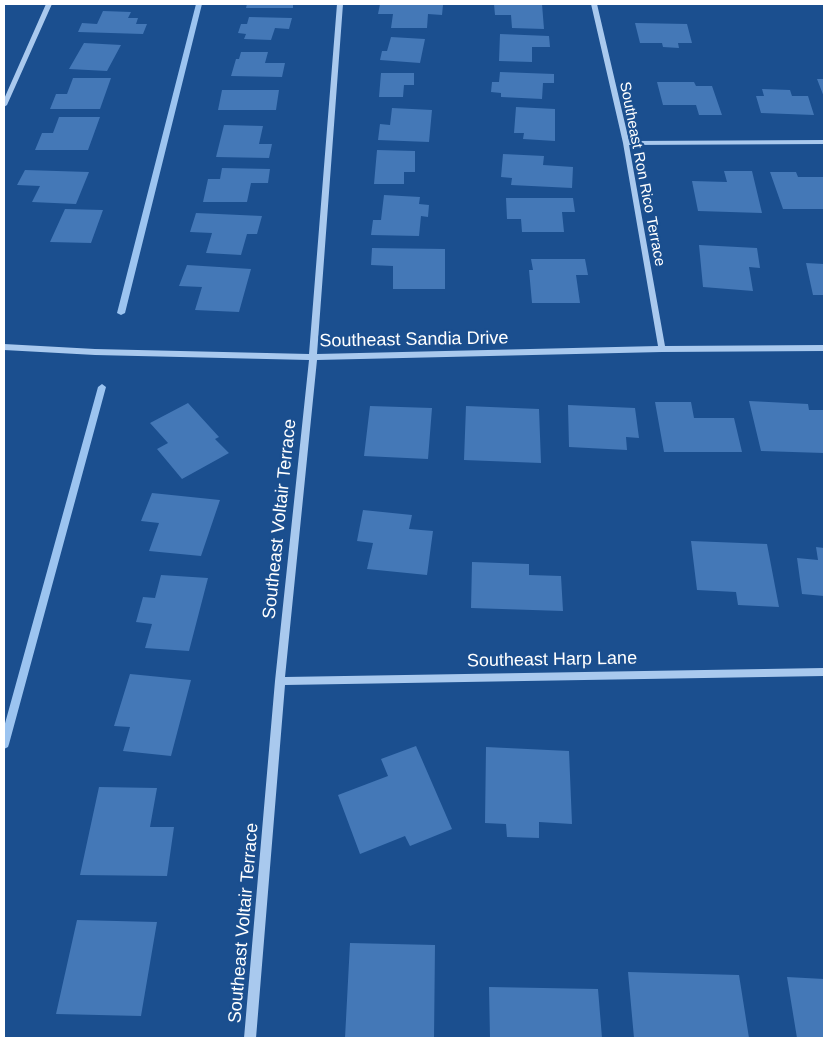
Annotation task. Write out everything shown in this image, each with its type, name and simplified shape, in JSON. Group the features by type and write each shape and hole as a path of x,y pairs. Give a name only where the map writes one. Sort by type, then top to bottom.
{"street":[{"path":"4,105 49,4"},
{"name":"Southeast Voltair Terrace","path":"250,1038 280,681 313,357 340,4"},
{"name":"Southeast Ron Rico Terrace","path":"594,4 626,143 662,349"},
{"path":"626,143 824,142"},
{"name":"Southeast Sandia Drive","path":"4,347 95,352 313,357 662,349 824,348"},
{"name":"Southeast Harp Lane","path":"280,681 824,672"}],"building":[{"path":"247,4 293,4 293,8 246,8"},
{"path":"380,4 443,5 442,15 428,14 427,28 391,28 393,14 378,14"},
{"path":"494,4 542,4 544,29 512,28 511,15 495,15"},
{"path":"103,11 131,12 128,18 138,18 136,24 147,24 143,34 78,32 82,23 97,24"},
{"path":"249,17 292,18 289,29 275,28 271,40 244,39 246,34 238,33 241,24 247,24"},
{"path":"635,23 687,24 692,43 678,43 679,48 663,47 662,43 640,43"},
{"path":"500,34 549,36 550,47 532,47 532,62 499,61"},
{"path":"391,37 425,39 420,63 380,60 382,51 387,51"},
{"path":"84,43 121,45 107,71 69,69"},
{"path":"241,52 268,52 265,63 285,63 282,77 231,76 236,59 239,59"},
{"path":"500,72 554,74 554,83 543,83 542,99 501,97 501,93 491,92 492,82 499,82"},
{"path":"381,73 414,73 414,85 404,85 403,97 379,97"},
{"path":"73,78 111,78 100,109 50,109 56,94 67,94"},
{"path":"817,79 824,79 824,97"},
{"path":"657,82 694,82 696,86 712,86 722,115 699,115 696,105 663,105"},
{"path":"762,89 790,90 792,96 808,96 814,115 761,113 756,96 764,96"},
{"path":"222,90 279,90 276,110 218,110"},
{"path":"516,107 555,109 555,141 523,139 524,133 514,133"},
{"path":"392,108 432,110 429,142 378,140 380,124 390,125"},
{"path":"59,117 100,117 88,150 35,150 42,133 53,133"},
{"path":"224,125 263,126 259,144 272,144 269,158 216,157"},
{"path":"377,150 415,151 415,172 404,172 404,184 374,184"},
{"path":"503,154 544,156 543,165 573,167 572,188 511,185 512,178 501,177"},
{"path":"222,168 270,169 268,183 251,183 247,202 203,202 208,179 220,179"},
{"path":"25,170 89,172 76,204 32,202 40,186 17,185"},
{"path":"724,171 752,171 762,213 698,211 692,181 727,182"},
{"path":"770,172 796,172 798,177 824,177 824,209 783,209"},
{"path":"384,195 420,197 419,204 429,205 428,217 421,216 419,236 371,235 373,220 381,220"},
{"path":"506,198 573,198 575,212 562,212 564,232 522,232 521,219 507,219"},
{"path":"65,209 103,210 91,243 50,242"},
{"path":"196,213 262,216 257,234 247,234 241,255 206,253 212,233 190,232"},
{"path":"699,245 757,248 760,268 749,267 753,291 703,287"},
{"path":"372,248 445,249 445,289 393,289 393,266 371,265"},
{"path":"531,259 585,259 588,275 576,275 580,303 532,303 529,270 533,270"},
{"path":"806,263 824,264 824,295 813,295"},
{"path":"187,265 251,269 239,312 195,310 202,287 179,286"},
{"path":"749,401 808,404 809,410 824,410 824,453 761,451"},
{"path":"655,402 691,402 694,418 734,418 742,452 664,452"},
{"path":"188,403 219,437 215,439 229,453 182,479 157,449 168,443 150,423"},
{"path":"568,405 635,408 639,438 626,437 627,450 569,447"},
{"path":"370,406 432,408 428,459 364,456"},
{"path":"466,406 539,409 541,463 464,460"},
{"path":"152,493 220,500 201,556 149,551 159,523 141,521"},
{"path":"363,510 412,515 409,529 433,531 427,575 367,569 373,543 357,541"},
{"path":"691,541 767,544 779,607 738,605 736,592 697,590"},
{"path":"816,547 824,548 824,596 802,594 797,558 818,560"},
{"path":"472,562 529,564 529,575 561,576 563,611 471,608"},
{"path":"161,575 208,578 189,651 145,648 152,624 136,622 143,597 155,598"},
{"path":"130,674 191,680 171,756 123,751 130,727 114,726"},
{"path":"416,746 452,829 410,846 405,836 360,854 338,795 388,776 381,759"},
{"path":"486,747 569,751 572,824 539,822 539,838 507,837 506,824 485,823"},
{"path":"99,787 157,788 150,827 174,827 167,876 80,875"},
{"path":"77,920 157,922 141,1016 56,1014"},
{"path":"350,943 435,945 434,1038 345,1038"},
{"path":"628,972 739,975 749,1038 634,1038"},
{"path":"787,977 824,979 824,1038 797,1038"},
{"path":"489,987 598,989 602,1038 490,1038"}],"waterway":[{"path":"121,313 199,4"},
{"path":"4,744 102,387"}]}
